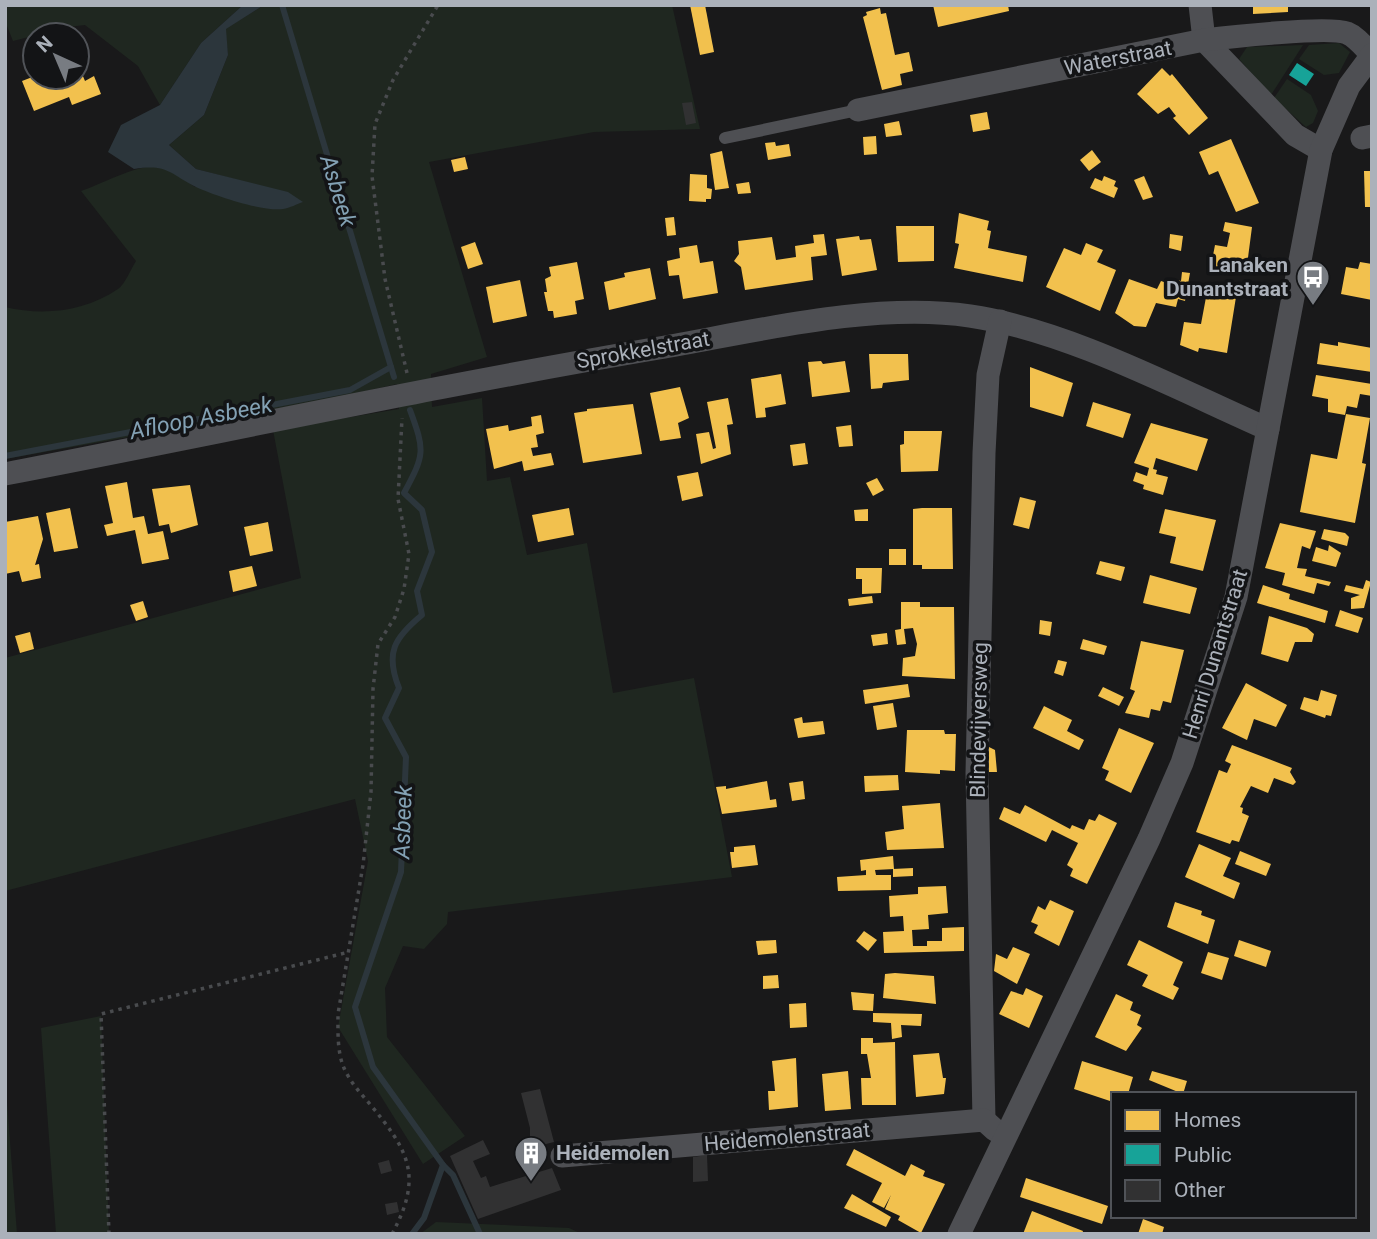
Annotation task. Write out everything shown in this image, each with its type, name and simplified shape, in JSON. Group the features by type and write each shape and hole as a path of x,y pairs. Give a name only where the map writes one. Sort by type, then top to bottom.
{"street":[{"path":"1200,5 1204,40 1295,135 1321,150"},
{"name":"Waterstraat","path":"858,110 1204,40 1338,32 1354,38 1372,55 1349,86 1321,150"},
{"name":"Henri Dunantstraat","path":"959,1234 1149,839 1182,763 1236,597 1321,150"},
{"name":"Sprokkelstraat","path":"5,474 408,394 775,328 906,310 1000,321 1091,352 1268,429"},
{"name":"Blindevijversweg","path":"984,1121 977,773 984,453 989,375 1000,321"},
{"path":"984,1121 1005,1139"},
{"name":"Heidemolenstraat","path":"562,1156 984,1121"}],"lane":[{"path":"725,138 858,110"}],"path":[{"path":"392,1234 407,1207 409,1167 397,1136 344,1068 338,1039 338,1014 371,792 373,689 378,644 395,617 404,589 409,554 398,499 402,408 408,394 407,370 386,279 372,176 375,124 393,80 438,5"},
{"path":"109,1234 101,1014 349,952"}],"shaded area":[{"path":"5,5 243,5 201,43 160,105 138,66 91,30 91,21 21,21 21,39 13,41 5,21"},
{"path":"243,5 264,5 226,29 228,55 204,115 169,145 196,169 288,192 303,202 286,208 263,208 225,198 160,168 134,169 108,152 121,125 160,105 201,43"},
{"path":"264,5 672,5 700,129 594,132 429,162 487,357 431,374 432,407 482,398 487,481 510,477 527,555 587,543 613,693 694,678 732,877 448,912 447,924 424,949 403,946 385,988 387,1037 465,1136 423,1164 338,1027 368,861 355,799 5,891 5,658 301,578 273,430 399,409 397,384 286,409 5,459 5,307 48,311 77,307 105,297 118,289 125,280 136,261 81,191 136,169 158,166 167,168 195,187 234,179 196,169 169,145 204,115 228,55 225,29"},
{"path":"1339,43 1350,52 1339,73 1324,75 1299,59 1309,45"},
{"path":"1303,45 1271,95 1239,59 1247,47"},
{"path":"1287,79 1311,95 1318,111 1313,123 1306,127 1274,98"},
{"path":"101,1016 109,1234 56,1234 41,1028"},
{"path":"5,1075 17,1234 5,1234"},
{"path":"436,1222 569,1228 582,1234 420,1234"}],"building: Homes":[{"path":"690,5 705,5 714,52 700,55"},
{"path":"933,5 1008,5 1009,11 938,27"},
{"path":"1253,5 1288,5 1288,12 1253,14"},
{"path":"880,8 881,14 886,13 895,55 909,52 913,71 900,74 902,85 882,90 863,17 867,15 866,12"},
{"path":"1162,68 1170,76 1172,74 1208,118 1189,135 1173,118 1176,116 1169,107 1158,114 1137,94"},
{"path":"94,76 101,94 72,105 69,97 34,111 26,91 91,91 91,78"},
{"path":"987,112 990,129 973,132 970,115"},
{"path":"899,121 902,135 886,137 884,124"},
{"path":"876,136 877,154 864,155 863,137"},
{"path":"1231,139 1259,203 1236,212 1218,171 1209,175 1199,152"},
{"path":"775,142 776,146 789,144 791,156 768,160 765,143"},
{"path":"1092,150 1101,162 1089,171 1080,160"},
{"path":"722,151 729,188 715,190 710,154"},
{"path":"465,157 468,169 454,172 451,160"},
{"path":"1364,171 1372,171 1372,207 1365,207"},
{"path":"690,174 707,175 707,188 712,189 711,199 706,199 706,202 689,201"},
{"path":"1104,176 1116,181 1114,186 1118,188 1114,198 1090,188 1095,178 1102,181"},
{"path":"1144,176 1153,197 1143,200 1134,180"},
{"path":"749,182 751,193 738,194 736,184"},
{"path":"959,213 989,221 987,230 991,231 988,248 1027,256 1023,282 954,268 959,244 955,243"},
{"path":"674,217 676,235 667,236 665,218"},
{"path":"1225,222 1252,227 1246,273 1211,266 1215,245 1227,247 1230,233 1223,231"},
{"path":"896,226 934,226 934,261 898,262"},
{"path":"824,234 827,255 811,257 813,280 745,290 741,267 734,261 739,254 738,241 772,237 776,260 796,257 795,246 814,243 813,235"},
{"path":"1170,234 1183,236 1181,251 1169,248"},
{"path":"859,236 860,240 871,239 877,270 842,276 836,239"},
{"path":"475,242 483,264 468,269 461,247"},
{"path":"1086,243 1103,250 1097,262 1116,270 1100,311 1046,287 1064,248 1081,255"},
{"path":"697,245 700,263 713,261 718,293 683,299 679,275 669,276 667,261 680,258 679,248"},
{"path":"577,262 584,299 575,301 577,314 554,318 553,311 548,311 544,292 547,292 545,279 551,276 549,267"},
{"path":"1360,262 1372,264 1372,300 1341,294 1346,267 1358,269"},
{"path":"650,268 656,299 609,310 604,282 625,277 624,273"},
{"path":"1182,272 1190,273 1185,301 1178,299 1176,307 1156,303 1146,327 1134,326 1115,313 1129,279 1157,289 1161,281 1170,284 1171,278 1181,281"},
{"path":"520,280 527,316 493,323 486,287"},
{"path":"1207,292 1236,297 1227,353 1199,348 1198,352 1180,345 1184,322 1201,324"},
{"path":"1338,342 1372,348 1372,372 1317,364 1320,343 1338,346"},
{"path":"869,354 908,354 909,380 883,383 882,388 871,389"},
{"path":"821,361 823,364 845,361 850,392 812,397 808,362"},
{"path":"1030,367 1073,383 1063,417 1030,407"},
{"path":"781,374 786,404 765,408 766,417 756,418 751,379"},
{"path":"1316,375 1372,384 1372,396 1360,394 1357,408 1347,406 1345,415 1328,412 1328,399 1312,396"},
{"path":"680,387 689,418 678,423 681,438 660,441 650,393"},
{"path":"728,398 733,424 727,425 731,454 701,464 696,434 709,432 713,449 716,448 707,402"},
{"path":"1093,402 1131,414 1123,438 1086,426"},
{"path":"633,404 642,454 583,463 574,413"},
{"path":"1346,414 1370,418 1362,463 1366,464 1355,523 1300,512 1311,454 1337,459"},
{"path":"541,415 544,433 536,435 538,447 531,448 533,456 551,453 554,465 524,471 522,461 494,469 486,429 508,425 509,431 532,426 531,417"},
{"path":"1151,423 1208,439 1197,471 1156,458 1153,469 1157,470 1156,474 1168,477 1163,495 1143,489 1144,485 1133,481 1136,472 1147,476 1149,468 1134,463"},
{"path":"851,425 853,446 839,447 836,427"},
{"path":"904,431 942,431 938,471 901,472 900,445 904,444"},
{"path":"805,443 808,464 793,466 790,445"},
{"path":"698,472 703,496 682,501 677,476"},
{"path":"877,478 884,490 873,496 866,483"},
{"path":"127,482 133,518 144,516 148,534 163,531 169,559 142,564 135,530 107,536 104,525 113,523 105,486"},
{"path":"190,485 198,525 171,533 169,524 159,526 152,489"},
{"path":"1020,497 1036,501 1029,529 1013,525"},
{"path":"70,508 78,548 54,552 46,513"},
{"path":"569,508 574,535 538,542 532,515"},
{"path":"952,508 953,569 922,569 922,565 913,565 913,509"},
{"path":"868,509 868,521 855,521 854,510"},
{"path":"1165,509 1216,520 1203,571 1170,563 1176,537 1159,533"},
{"path":"38,516 43,539 35,565 39,564 41,578 22,582 19,571 5,574 5,522"},
{"path":"268,522 273,551 250,556 244,527"},
{"path":"1280,523 1316,531 1310,549 1302,546 1297,568 1307,569 1305,576 1331,582 1329,586 1317,583 1314,594 1282,585 1285,573 1265,568"},
{"path":"1324,529 1345,533 1349,537 1347,546 1321,539"},
{"path":"1329,545 1341,553 1336,567 1312,561 1316,547 1328,551"},
{"path":"889,549 906,549 906,565 889,565"},
{"path":"1100,561 1125,567 1121,581 1096,574"},
{"path":"252,566 257,586 233,592 229,571"},
{"path":"856,568 882,568 881,593 862,594 862,579 856,579"},
{"path":"1150,575 1197,588 1190,614 1143,603"},
{"path":"1366,580 1371,582 1364,608 1351,609 1351,598 1360,595 1344,591 1346,585 1363,589"},
{"path":"1263,585 1290,594 1289,599 1328,611 1325,623 1257,603"},
{"path":"872,596 873,603 849,606 848,599"},
{"path":"143,601 148,617 136,621 130,605"},
{"path":"901,602 920,602 920,607 954,607 955,679 902,676 903,658 915,656 917,644 913,628 904,629 906,644 897,645 895,630 901,629"},
{"path":"1340,610 1363,618 1358,633 1335,626"},
{"path":"1269,616 1307,628 1314,634 1312,642 1295,642 1288,662 1261,654"},
{"path":"1040,620 1052,622 1050,636 1039,634"},
{"path":"30,632 34,649 20,653 15,636"},
{"path":"887,633 888,644 873,646 871,635"},
{"path":"1083,639 1107,646 1104,655 1080,649"},
{"path":"1141,641 1184,650 1171,703 1163,701 1160,711 1151,709 1149,718 1125,713 1135,691 1130,689"},
{"path":"1058,660 1067,662 1063,676 1054,673"},
{"path":"1246,683 1287,705 1276,727 1254,719 1247,740 1222,728"},
{"path":"908,684 910,697 865,704 863,690"},
{"path":"1103,687 1124,697 1119,706 1098,696"},
{"path":"1321,690 1337,695 1331,716 1326,715 1325,718 1300,709 1304,697 1318,701"},
{"path":"893,703 897,727 877,730 873,706"},
{"path":"1044,706 1072,720 1067,731 1084,740 1079,750 1033,728"},
{"path":"802,717 803,723 823,721 825,734 798,738 794,719"},
{"path":"1119,728 1154,743 1131,793 1105,780 1109,771 1102,768"},
{"path":"907,730 944,730 945,734 956,734 955,771 940,770 940,774 905,772"},
{"path":"1232,745 1292,768 1290,772 1296,782 1293,785 1274,778 1268,793 1251,786 1240,807 1243,808 1242,813 1249,816 1239,842 1232,840 1230,844 1196,832 1219,770 1227,773 1231,764 1225,761"},
{"path":"989,747 995,750 997,772 989,772"},
{"path":"898,775 899,790 865,792 864,776"},
{"path":"767,781 770,800 776,799 777,807 722,814 716,787 726,786 726,789"},
{"path":"803,781 805,799 792,801 789,783"},
{"path":"940,803 944,848 887,850 885,832 904,829 902,806"},
{"path":"1025,805 1070,829 1072,825 1084,830 1089,819 1095,821 1099,814 1117,823 1087,884 1070,876 1073,869 1067,865 1078,843 1052,830 1046,842 999,819 1004,807 1020,814"},
{"path":"1199,844 1231,858 1223,876 1240,883 1234,899 1185,877"},
{"path":"755,845 758,865 732,868 730,852 734,852 734,847"},
{"path":"1240,851 1271,864 1266,876 1235,864"},
{"path":"893,856 894,869 875,870 876,875 891,875 891,890 838,891 837,877 866,875 866,870 861,871 860,860"},
{"path":"913,868 913,876 893,877 893,869"},
{"path":"946,886 948,913 928,915 929,929 912,930 913,946 927,946 927,941 942,941 942,928 964,927 964,951 884,953 883,932 904,931 903,916 890,917 889,896 918,894 918,887"},
{"path":"1050,900 1074,911 1059,946 1034,933 1038,925 1031,922 1038,906 1045,910"},
{"path":"1175,902 1202,911 1201,915 1215,920 1208,944 1167,927"},
{"path":"864,931 877,940 868,951 856,941"},
{"path":"776,940 777,953 758,955 756,941"},
{"path":"1139,940 1183,962 1173,985 1179,988 1173,1000 1142,986 1148,975 1127,965"},
{"path":"1239,940 1271,951 1266,967 1234,956"},
{"path":"1013,947 1030,954 1017,984 994,971 996,954 1007,959"},
{"path":"1208,952 1229,958 1222,980 1201,973"},
{"path":"885,974 934,976 936,1004 883,998"},
{"path":"778,975 779,988 763,989 763,976"},
{"path":"1026,988 1043,996 1029,1028 999,1014 1011,991 1023,995"},
{"path":"851,992 874,994 873,1011 853,1010"},
{"path":"1116,994 1133,1002 1130,1010 1141,1015 1137,1025 1142,1028 1126,1051 1095,1037"},
{"path":"806,1003 807,1027 790,1028 789,1004"},
{"path":"873,1013 922,1014 921,1026 901,1025 902,1037 892,1039 891,1023 873,1022"},
{"path":"861,1038 873,1038 873,1043 895,1042 896,1105 862,1105 861,1078 871,1078 867,1054 861,1054"},
{"path":"939,1053 943,1078 946,1078 944,1094 916,1097 913,1055"},
{"path":"796,1058 798,1107 769,1110 768,1091 775,1091 772,1061"},
{"path":"1082,1061 1133,1077 1129,1092 1111,1092 1111,1101 1074,1089"},
{"path":"848,1071 851,1109 825,1111 822,1074"},
{"path":"1152,1071 1187,1081 1184,1092 1178,1092 1149,1080"},
{"path":"854,1149 905,1176 911,1164 925,1171 923,1176 945,1184 921,1233 898,1220 900,1216 885,1209 891,1195 884,1208 872,1202 882,1183 846,1165"},
{"path":"1026,1178 1108,1206 1102,1224 1020,1197"},
{"path":"852,1194 891,1217 886,1227 844,1208"},
{"path":"1032,1211 1083,1231 1082,1234 1023,1234"},
{"path":"1143,1219 1164,1227 1162,1234 1138,1234"}],"building: Public":[{"path":"1297,63 1314,74 1306,86 1289,75"}],"building: Other":[{"path":"692,102 696,123 686,125 682,103"},
{"path":"540,1089 554,1142 530,1148 530,1128 521,1093"},
{"name":"Heidemolen","path":"483,1140 490,1154 473,1161 481,1178 486,1176 490,1187 552,1168 561,1190 478,1219 450,1156"},
{"path":"707,1155 708,1181 693,1182 693,1157"},
{"path":"389,1160 392,1171 381,1174 378,1163"},
{"path":"397,1202 399,1212 387,1215 385,1204"}],"waterway":[{"name":"Asbeek","path":"282,5 394,377"},
{"name":"Afloop Asbeek","path":"5,456 350,390 391,367"},
{"name":"Asbeek","path":"410,410 421,452 404,493 422,510 432,552 417,591 422,615 405,631 395,647 393,665 399,688 385,718 406,757 401,872 355,1007 373,1067 443,1165 424,1218 412,1234"},
{"path":"443,1165 453,1175 480,1234"}],"place":[{"name":"Lanaken Dunantstraat","path":"1313,307"},
{"name":"Heidemolen","path":"531,1183"}]}
